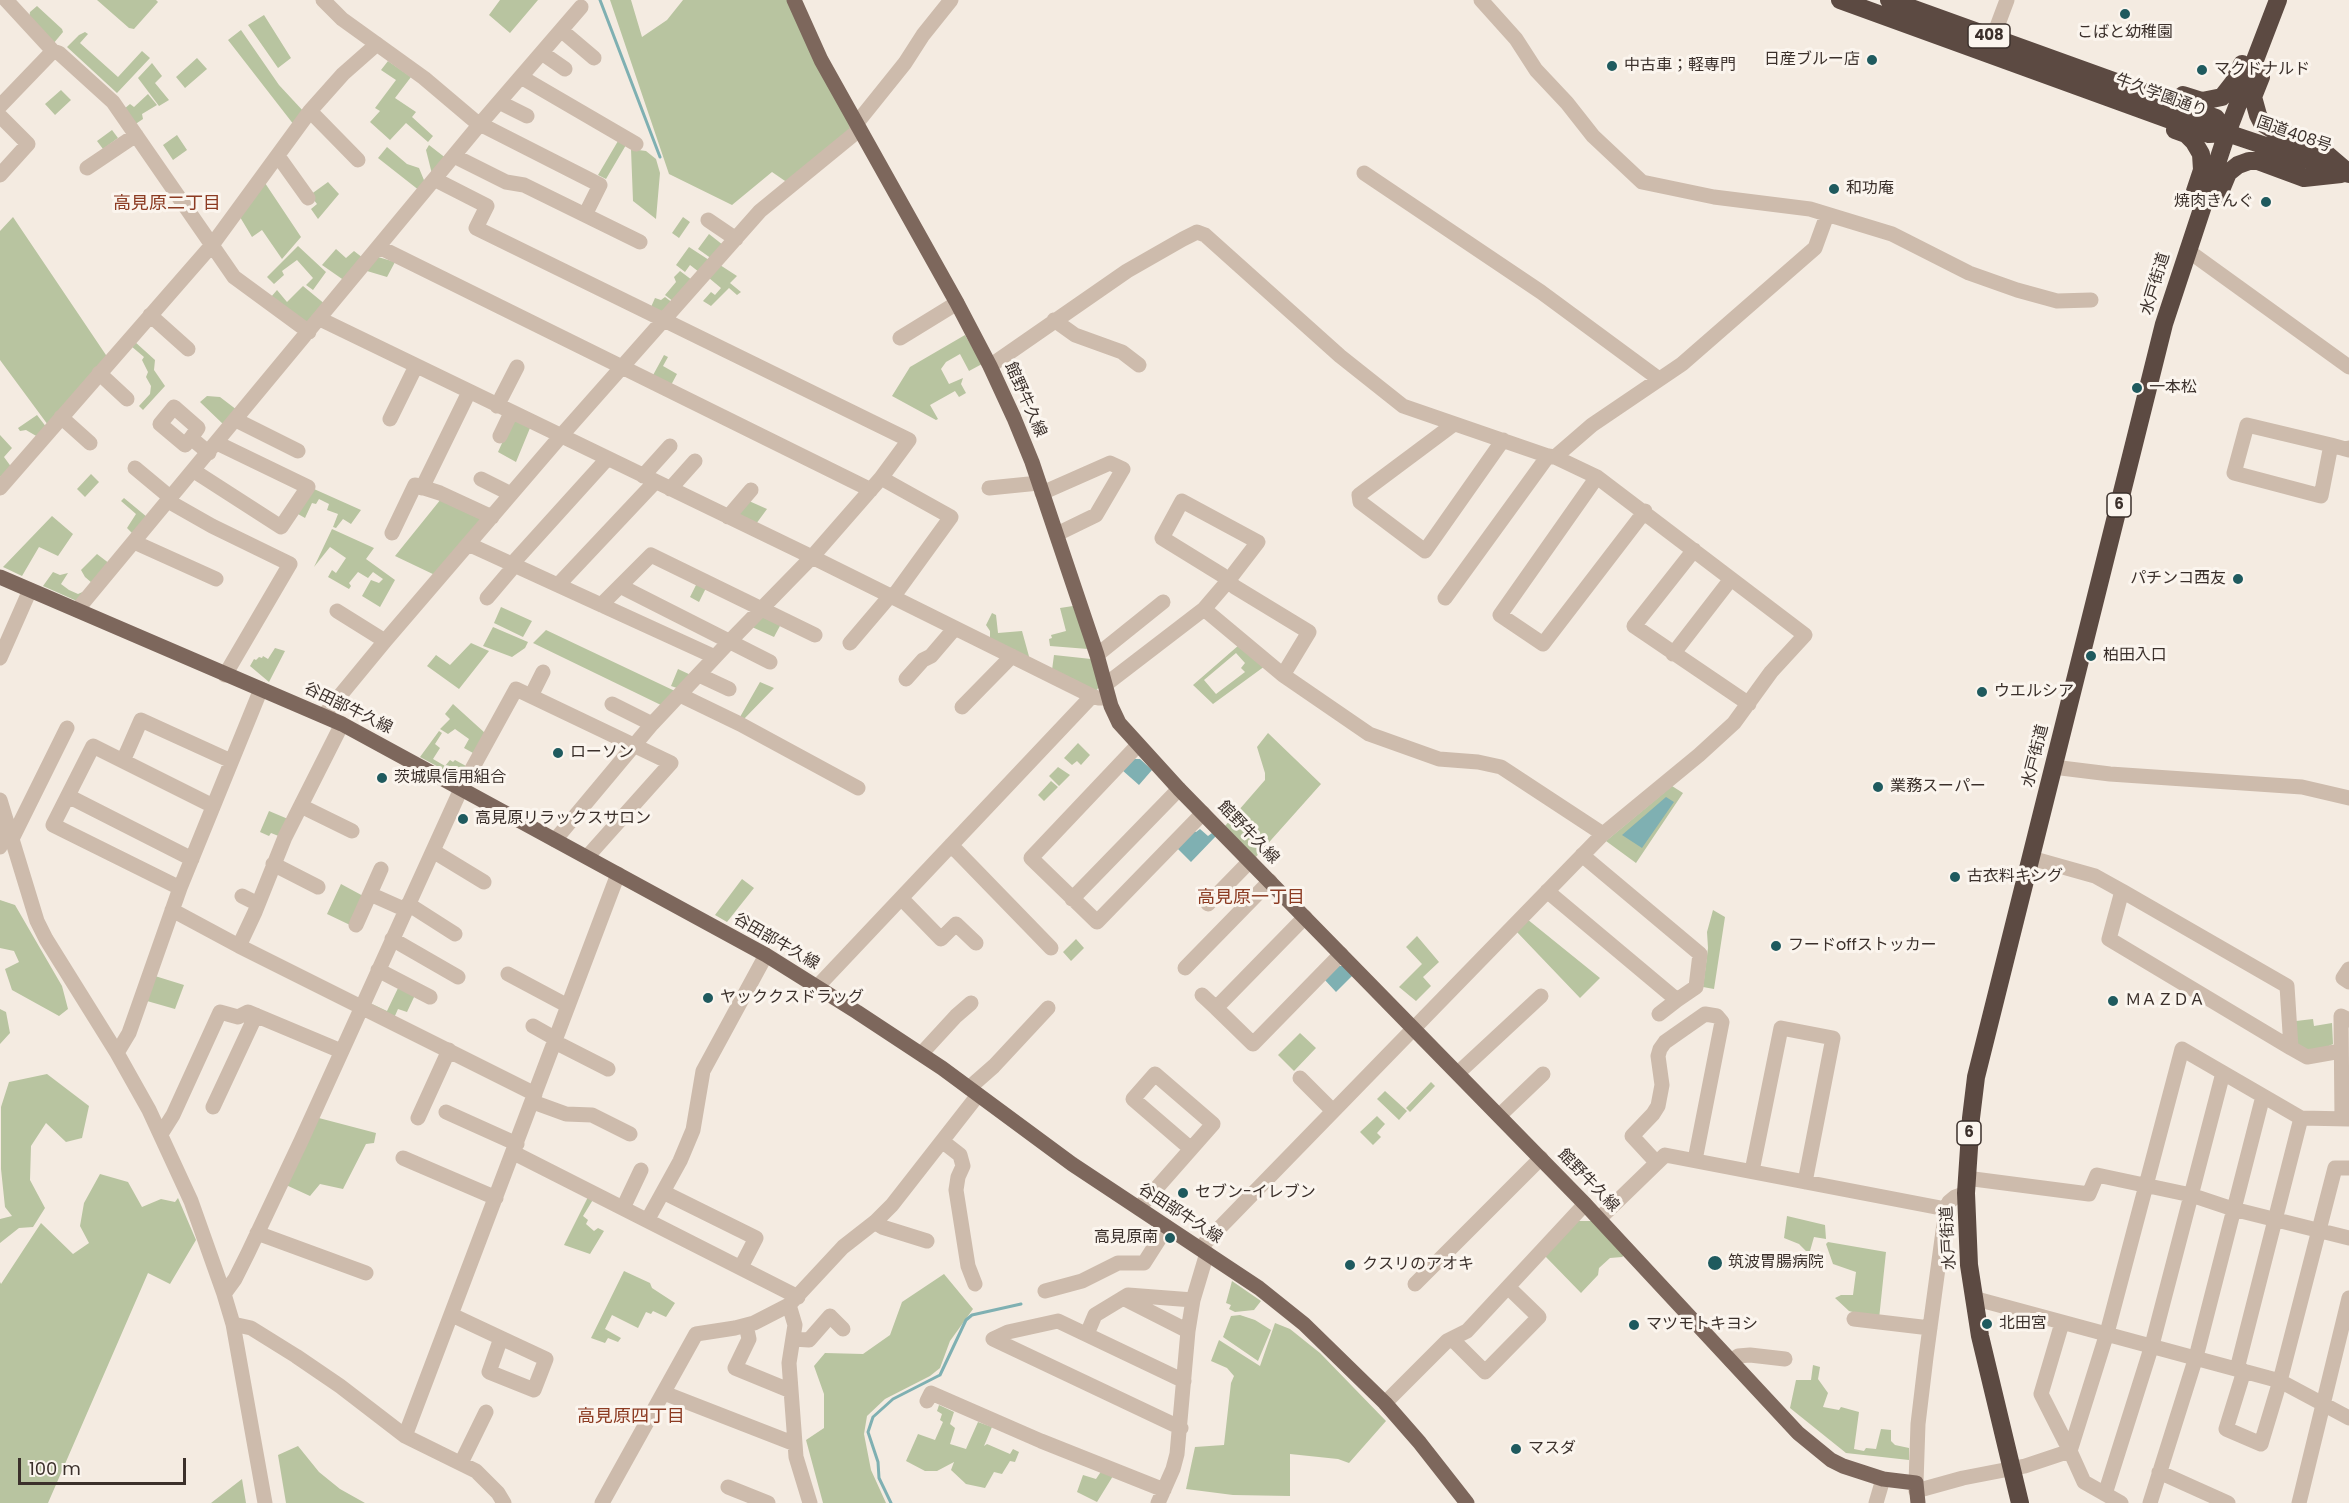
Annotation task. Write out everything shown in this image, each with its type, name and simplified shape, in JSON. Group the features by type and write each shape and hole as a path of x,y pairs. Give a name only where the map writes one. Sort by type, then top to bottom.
{"highway":[{"name":"牛久学園通り","path":"1840,0 2121,82 2216,118 2227,133"},
{"name":"牛久学園通り","path":"1889,0 2108,98 2210,134 2227,133"},
{"name":"水戸街道","path":"2020,1503 1973,1298 1967,1233 1966,1185 1976,1077 2164,324 2227,133 2277,3"},
{"path":"2121,82 2142,81 2202,101 2222,97 2233,83 2265,13 2277,3"},
{"path":"2264,38 2264,69 2253,97 2262,123 2273,130 2315,144 2349,174"},
{"path":"2108,98 2129,112 2186,134 2194,142 2203,162 2189,208 2194,230 2212,215 2228,173 2249,160 2258,161 2304,178 2349,174"},
{"name":"国道408号","path":"2227,133 2349,174"}],"main road":[{"name":"館野牛久線","path":"794,0 821,60 957,303 1014,418 1057,534 1116,719 1179,789 1585,1204 1798,1433 1843,1466 1917,1492"},
{"name":"谷田部牛久線","path":"0,577 342,724 766,955 922,1053 1072,1164 1259,1288 1304,1324 1385,1403 1467,1503"}],"street":[{"path":"6,0 53,51 59,53 113,102 234,277 309,332"},
{"path":"323,0 342,19 424,78 480,124 600,184 585,214"},
{"path":"324,715 560,437 760,211 858,127 923,35 951,0"},
{"path":"1481,0 1516,39 1536,70 1567,103 1593,136 1642,182 1714,197 1810,209 1892,234 1969,273 2017,290 2057,301 2091,300"},
{"path":"1989,45 2007,0"},
{"path":"77,610 436,180 480,124 581,7"},
{"path":"561,30 594,58"},
{"path":"1,486 212,245 310,111 343,74 377,44"},
{"path":"0,106 53,51"},
{"path":"542,53 565,69"},
{"path":"520,77 636,144"},
{"path":"499,102 527,116"},
{"path":"310,111 358,160"},
{"path":"0,116 28,144 0,175"},
{"path":"87,168 136,135"},
{"path":"278,156 308,198"},
{"path":"454,156 506,182 524,185 640,242"},
{"path":"1364,173 1541,292 1659,379"},
{"path":"436,180 487,206 476,228 909,440 876,484 812,557 652,724 555,840"},
{"path":"1446,598 1552,457 1592,425 1682,364 1815,248 1827,215"},
{"path":"708,220 736,239"},
{"path":"927,1401 932,1393 1161,1496 1175,1461 1181,1428 1188,1330 1203,1250 1333,1111 1603,834 1706,750 1734,723 1771,672 1804,635 1597,477 1552,457 1403,406 1340,356 1204,235 1197,232 1127,271 990,366"},
{"path":"379,247 622,368 951,517 892,596 850,643"},
{"path":"2187,250 2349,367"},
{"path":"900,338 957,303"},
{"path":"150,315 188,349"},
{"path":"320,319 892,596 1092,696"},
{"path":"1054,320 1075,335 1122,352 1139,365"},
{"path":"390,419 416,366"},
{"path":"500,436 504,409 517,368"},
{"path":"99,373 127,399"},
{"path":"422,488 469,392"},
{"path":"61,417 90,444"},
{"path":"236,420 298,451"},
{"path":"1454,424 1359,495 1360,502 1425,551 1503,440"},
{"path":"2331,446 2320,496 2234,473 2247,425 2331,446 2349,450 2349,448"},
{"path":"191,438 308,488 281,527 194,471"},
{"path":"558,585 649,479 670,446"},
{"path":"487,598 513,565 608,459"},
{"path":"670,489 695,461"},
{"path":"989,488 1041,488 1110,463 1123,469 1096,515 1057,534"},
{"path":"135,468 170,499 212,526 290,564 225,675"},
{"path":"1597,477 1500,615 1543,644 1644,511"},
{"path":"481,480 511,495"},
{"path":"392,533 415,485 440,493 492,517"},
{"path":"728,517 751,490"},
{"path":"817,987 1092,696 1107,692 1204,609 1228,581 1258,542 1182,501 1162,538 1228,581 1310,632 1283,675"},
{"path":"134,542 216,579"},
{"path":"468,544 715,657"},
{"path":"1694,550 1634,626 1749,704"},
{"path":"602,605 651,555 815,635"},
{"path":"1673,654 1731,579"},
{"path":"620,586 770,662"},
{"path":"0,658 30,590"},
{"path":"1097,655 1163,602"},
{"path":"1204,609 1283,675 1370,734 1439,759 1478,762 1501,767 1603,834"},
{"path":"337,611 385,641"},
{"path":"906,679 956,628"},
{"path":"962,707 1012,656"},
{"path":"531,696 543,672"},
{"path":"699,675 729,689"},
{"path":"117,1053 129,1033 180,888 261,689"},
{"path":"224,1294 235,1279 257,1233 461,789 516,689 671,763 587,857"},
{"path":"680,695 740,724 858,788"},
{"path":"612,704 652,724"},
{"path":"123,761 141,720 231,761"},
{"path":"239,946 273,864 342,724"},
{"path":"6,843 67,728"},
{"path":"1138,745 1031,858 1097,922 1203,813"},
{"path":"180,888 53,825 93,746 213,806"},
{"path":"2053,767 2110,774 2302,787 2349,798"},
{"path":"1072,899 1179,789"},
{"path":"68,796 192,859"},
{"path":"0,801 6,823 6,843 54,956 117,1053 161,1134 191,1201 233,1324 265,1503"},
{"path":"301,806 352,831"},
{"path":"951,845 1051,948"},
{"path":"433,851 484,882"},
{"path":"1582,855 1700,954 1696,987 1659,1014"},
{"path":"2031,858 2095,876 2288,986 2291,1048"},
{"path":"1208,904 1250,861"},
{"path":"273,864 318,887"},
{"path":"356,925 381,869"},
{"path":"405,1436 618,874"},
{"path":"1185,968 1269,881"},
{"path":"1547,891 1677,1000"},
{"path":"2122,891 2109,939 2307,1057 2341,1051"},
{"path":"370,894 407,907 455,934"},
{"path":"242,896 258,904"},
{"path":"901,898 941,939 956,924 976,943"},
{"path":"172,910 360,1008 448,1050 566,1114 592,1115 630,1134"},
{"path":"1216,1008 1305,917"},
{"path":"392,939 458,976"},
{"path":"1202,995 1252,1044 1341,954"},
{"path":"648,1219 680,1161 693,1131 703,1071 766,955"},
{"path":"2349,969 2343,978 2349,982"},
{"path":"378,970 430,997"},
{"path":"508,974 568,1006"},
{"path":"1458,1073 1541,996"},
{"path":"922,1053 971,1003"},
{"path":"602,1503 696,1334 746,1325 794,1301 843,1247 875,1222 892,1205 942,1141 974,1091 1047,1008"},
{"path":"161,1134 173,1115 220,1012 238,1017 248,1012 341,1051"},
{"path":"1657,1163 1632,1136 1658,1106 1662,1085 1658,1056 1660,1049 1665,1042 1705,1014 1717,1016 1722,1022 1695,1160"},
{"path":"213,1107 256,1015"},
{"path":"2070,1451 2107,1333 2182,1049 2301,1118 2346,1119 2341,1016 2349,1020"},
{"path":"533,1026 555,1041 608,1069"},
{"path":"1752,1171 1780,1028 1833,1038 1805,1182"},
{"path":"418,1118 448,1050"},
{"path":"2104,1494 2152,1345 2223,1073"},
{"path":"1139,1208 1191,1149 1213,1124 1155,1074 1133,1099 1191,1149"},
{"path":"1500,1116 1543,1074"},
{"path":"1300,1078 1333,1111"},
{"path":"2150,1503 2196,1357 2263,1096"},
{"path":"446,1112 623,1208 741,1267 794,1301"},
{"path":"2301,1118 2226,1430 2260,1444 2280,1381 2335,1168 2349,1168"},
{"path":"942,1141 960,1155 963,1166 956,1190 968,1266 975,1284"},
{"path":"1599,1219 1665,1155 1946,1209"},
{"path":"403,1158 496,1198"},
{"path":"1415,1284 1541,1158"},
{"path":"623,1208 641,1170"},
{"path":"2070,1451 1917,1492 1918,1424 1946,1209 1949,1202 1966,1185 2089,1194 2097,1175 2191,1195 2233,1209 2349,1238"},
{"path":"663,1192 756,1238 741,1267"},
{"path":"1385,1403 1452,1339 1467,1331 1585,1204"},
{"path":"875,1222 882,1227 927,1241"},
{"path":"1045,1291 1082,1281 1118,1263 1144,1263 1167,1227"},
{"path":"257,1233 366,1273"},
{"path":"1452,1339 1485,1372 1539,1317 1508,1287"},
{"path":"1087,1334 1095,1315 1128,1295 1193,1300"},
{"path":"1123,1298 1188,1330"},
{"path":"1973,1298 2280,1381 2349,1418"},
{"path":"2299,1503 2346,1323 2349,1298"},
{"path":"794,1301 795,1325 789,1363 796,1457 810,1503"},
{"path":"452,1314 501,1338"},
{"path":"793,1339 809,1340 830,1316 843,1329"},
{"path":"1854,1319 1930,1328"},
{"path":"1181,1428 993,1339 1008,1332 1058,1321 1184,1382"},
{"path":"2062,1323 2041,1394 2084,1482 2121,1503"},
{"path":"233,1324 251,1328 340,1386 405,1436 461,1463 484,1478 504,1503"},
{"path":"746,1325 749,1339 735,1368 791,1391"},
{"path":"1731,1361 1738,1356 1750,1355 1785,1359"},
{"path":"664,1393 795,1444"},
{"path":"461,1463 486,1412"},
{"path":"2160,1472 2228,1503"},
{"path":"1876,1503 1883,1479"},
{"path":"728,1487 768,1503"}],"green space":[{"path":"97,0 156,0 158,2 134,29 129,28"},
{"path":"500,0 538,0 510,33 489,15"},
{"path":"610,0 631,0 642,37 667,20 683,0 787,0 852,130 788,183 772,172 732,205 669,174"},
{"path":"37,6 62,29 63,32 53,44 29,18 30,12"},
{"path":"264,15 291,58 278,68 248,25"},
{"path":"241,30 279,85 305,113 294,125 228,40"},
{"path":"85,32 88,34 80,43 118,77 142,51 150,58 117,93 67,47"},
{"path":"197,58 207,69 185,88 176,77"},
{"path":"388,61 411,77 395,98 416,112 412,117 433,136 428,142 406,123 390,140 370,122 380,111 375,108 396,80 381,70"},
{"path":"152,63 162,76 155,83 169,100 159,106 138,78"},
{"path":"61,90 71,100 55,115 45,104"},
{"path":"148,94 157,105 142,114 143,119 134,125 124,109 130,104 134,107"},
{"path":"112,130 118,138 103,149 97,141"},
{"path":"177,135 187,150 173,160 163,145"},
{"path":"618,141 626,145 606,179 598,175"},
{"path":"429,145 447,159 432,174 426,150"},
{"path":"387,147 407,164 419,168 426,185 420,191 378,158"},
{"path":"631,149 646,151 656,159 660,173 656,219 633,201"},
{"path":"328,182 339,194 318,219 311,209 317,204 310,195"},
{"path":"265,183 301,237 282,259 262,230 252,237 240,217"},
{"path":"13,217 108,358 48,425 0,360 0,231"},
{"path":"683,217 690,222 679,238 672,233"},
{"path":"709,234 723,245 712,259 698,249"},
{"path":"298,246 326,272 313,290 306,285 313,278 297,260 282,271 284,275 274,284 267,277"},
{"path":"689,247 709,260 699,272 690,265 685,272 676,265"},
{"path":"336,249 346,258 354,251 363,258 345,281 322,265"},
{"path":"378,257 395,262 387,277 367,271"},
{"path":"720,265 737,276 730,283 741,292 737,295 729,288 711,306 703,301 711,292 715,295 721,288 709,278"},
{"path":"680,271 692,280 674,302 665,295 676,282 674,277"},
{"path":"303,286 326,305 308,325 271,297 277,290 287,302"},
{"path":"665,297 673,303 662,312 651,307 655,298 661,300"},
{"path":"965,335 982,364 969,371 960,354 946,362 941,369 949,384 963,378 961,384 966,393 959,397 955,391 930,405 938,419 892,396 910,367"},
{"path":"134,341 155,360 154,370 165,386 143,410 139,406 150,394 151,386 146,377 148,372 142,360 144,357 131,346"},
{"path":"664,355 668,357 663,366 677,374 670,387 652,377"},
{"path":"207,396 220,397 237,410 224,425 200,402"},
{"path":"37,415 47,428 38,437 26,430 20,431 18,428"},
{"path":"515,420 530,428 516,462 498,452 512,421"},
{"path":"0,435 12,448 4,457 12,468 3,479 0,476"},
{"path":"91,474 99,482 85,497 77,489"},
{"path":"314,489 361,510 351,524 343,519 336,528 333,527 338,514 327,510 329,504 319,499 316,504 312,503 305,518 298,514"},
{"path":"124,498 147,517 134,535 127,528 136,514 121,501"},
{"path":"441,499 485,519 437,576 395,556"},
{"path":"749,501 767,509 756,524 738,515"},
{"path":"52,516 73,534 58,556 39,547 22,576 3,567"},
{"path":"332,529 374,548 366,559 395,580 380,607 362,596 371,580 379,583 383,579 373,572 368,578 358,572 349,583 351,586 349,589 328,577 332,570 336,573 346,558 330,547 314,567"},
{"path":"97,554 110,564 92,583 81,570"},
{"path":"53,572 60,575 68,573 61,584 69,590 78,594 87,590 79,602 43,586"},
{"path":"697,583 706,588 699,602 690,597"},
{"path":"1073,606 1088,649 1050,646 1051,635 1066,631 1060,608"},
{"path":"501,607 532,621 523,637 494,623"},
{"path":"992,613 996,615 998,633 1022,631 1030,660 990,639 990,631 986,625"},
{"path":"764,616 781,624 774,637 752,627"},
{"path":"493,627 528,642 525,648 512,657 483,646"},
{"path":"546,630 677,692 663,706 533,643"},
{"path":"471,643 489,651 459,689 427,666 436,655 450,665"},
{"path":"1239,645 1265,666 1213,704 1193,685","holes":["1236,653 1245,663 1241,668 1245,672 1216,694 1204,680"]},
{"path":"275,648 285,651 269,682 250,666 254,659 259,657 263,656 268,659"},
{"path":"1054,655 1091,659 1099,687 1095,692 1052,670"},
{"path":"678,669 693,676 680,689 671,686"},
{"path":"760,682 774,688 744,719 740,717"},
{"path":"453,704 485,733 473,753 464,748 469,739 455,729 448,734 440,729 450,719 445,714"},
{"path":"439,731 442,733 435,744 440,748 433,759 445,766 450,760 453,762 455,760 466,766 459,778 420,757"},
{"path":"1268,733 1321,784 1255,858 1225,826 1265,780 1257,747"},
{"path":"1078,743 1090,755 1081,765 1077,761 1072,765 1064,758"},
{"path":"1058,767 1070,775 1059,786 1049,776"},
{"path":"1051,781 1058,787 1044,801 1038,795"},
{"path":"1672,786 1683,793 1636,863 1606,841"},
{"path":"269,811 288,819 281,837 271,833 269,836 260,832"},
{"path":"742,879 754,888 727,922 715,915"},
{"path":"341,884 365,897 350,925 327,914"},
{"path":"0,900 15,905 62,986 68,1009 59,1016 12,990 5,969 19,962 14,951 0,948"},
{"path":"1713,910 1725,917 1714,989 1703,987 1708,948 1707,932"},
{"path":"1527,919 1600,978 1580,998 1516,931"},
{"path":"1417,936 1439,962 1423,977 1431,986 1416,1001 1399,987 1422,964 1406,947"},
{"path":"1076,939 1084,948 1071,961 1063,952"},
{"path":"155,976 184,985 175,1009 147,1001"},
{"path":"399,986 415,995 407,1012 398,1009 394,1018 368,1002 387,1011"},
{"path":"0,1009 6,1012 10,1033 0,1044"},
{"path":"2313,1019 2314,1026 2332,1023 2333,1044 2304,1051 2293,1045 2296,1021"},
{"path":"1300,1033 1316,1048 1294,1071 1278,1055"},
{"path":"47,1074 89,1106 82,1138 66,1142 46,1123 31,1146 30,1180 45,1208 33,1227 19,1228 0,1243 0,1219 12,1216 5,1207 1,1169 1,1107 9,1082"},
{"path":"1431,1082 1435,1086 1410,1112 1406,1108"},
{"path":"1385,1091 1407,1111 1399,1120 1377,1099"},
{"path":"1377,1116 1385,1124 1377,1133 1381,1137 1373,1145 1360,1132"},
{"path":"315,1117 376,1133 374,1143 366,1144 343,1189 320,1184 310,1196 286,1185"},
{"path":"100,1174 128,1182 142,1207 161,1199 175,1202 178,1198 196,1240 170,1284 148,1273 48,1503 0,1503 0,1282 1,1284 41,1223 73,1254 89,1243 80,1226 84,1203"},
{"path":"589,1195 594,1198 583,1216 588,1220 586,1224 594,1231 598,1228 604,1231 590,1254 564,1245"},
{"path":"1787,1216 1825,1225 1826,1239 1814,1237 1810,1251 1806,1251 1799,1244 1784,1238"},
{"path":"1577,1221 1594,1221 1626,1254 1622,1257 1610,1258 1599,1268 1598,1275 1581,1293 1545,1256"},
{"path":"1828,1242 1886,1252 1879,1319 1849,1311 1835,1298 1841,1295 1853,1295 1856,1272 1833,1264 1826,1244"},
{"path":"624,1271 650,1283 652,1288 675,1303 666,1317 653,1311 651,1314 646,1312 638,1328 612,1315 605,1329 621,1338 618,1342 608,1338 605,1343 591,1338"},
{"path":"944,1274 973,1309 950,1341 940,1368 930,1376 885,1399 867,1416 864,1434 871,1470 886,1503 823,1503 806,1440 824,1428 824,1394 814,1366 825,1353 863,1354 890,1335 902,1302"},
{"path":"1232,1281 1261,1301 1254,1310 1235,1312 1229,1309 1231,1305 1226,1303"},
{"path":"1240,1315 1255,1320 1271,1330 1258,1361 1223,1337 1231,1316"},
{"path":"1275,1323 1290,1329 1320,1353 1386,1421 1349,1463 1338,1459 1290,1454 1290,1496 1233,1495 1186,1489 1195,1447 1224,1445 1231,1383 1234,1376 1227,1368 1211,1361 1219,1340 1260,1366"},
{"path":"1813,1365 1820,1367 1818,1379 1828,1393 1823,1407 1839,1410 1841,1407 1859,1412 1854,1449 1864,1451 1866,1448 1876,1449 1881,1429 1891,1430 1891,1441 1895,1445 1909,1448 1909,1460 1846,1453 1790,1408 1796,1380 1811,1380"},
{"path":"939,1405 954,1412 950,1424 955,1428 950,1444 966,1449 978,1422 992,1427 984,1446 987,1444 1010,1454 1013,1449 1019,1452 1015,1462 1010,1461 1002,1474 994,1472 985,1488 966,1484 951,1470 954,1462 937,1471 925,1471 906,1461 918,1434 935,1440 943,1422 940,1420 942,1414 937,1411"},
{"path":"298,1446 319,1472 340,1489 365,1503 286,1503 278,1455"},
{"path":"1102,1470 1113,1476 1097,1502 1077,1492 1083,1475 1096,1479"},
{"path":"242,1479 246,1503 211,1503"}],"water":[{"path":"1132,759 1140,759 1152,770 1139,785 1122,770"},
{"path":"1666,797 1674,802 1642,848 1622,835"},
{"path":"1200,829 1208,836 1212,833 1216,836 1191,862 1177,848 1194,831"},
{"path":"1336,966 1345,966 1353,975 1336,992 1324,979"}],"waterway":[{"path":"600,0 660,157"},
{"path":"891,1503 879,1478 878,1462 868,1432 873,1417 893,1399 940,1375 966,1320 972,1315 1021,1304"}],"place":[{"name":"こばと幼稚園","path":"2125,14"},
{"name":"日産ブルー店","path":"1872,60"},
{"name":"中古車；軽専門","path":"1612,66"},
{"name":"マクドナルド","path":"2202,70"},
{"name":"和功庵","path":"1834,189"},
{"name":"焼肉きんぐ","path":"2266,202"},
{"name":"一本松","path":"2137,388"},
{"name":"パチンコ西友","path":"2238,579"},
{"name":"柏田入口","path":"2091,656"},
{"name":"ウエルシア","path":"1982,692"},
{"name":"ローソン","path":"558,753"},
{"name":"茨城県信用組合","path":"382,778"},
{"name":"業務スーパー","path":"1878,787"},
{"name":"高見原リラックスサロン","path":"463,819"},
{"name":"古衣料キング","path":"1955,877"},
{"name":"フードoffストッカー","path":"1776,946"},
{"name":"ヤッククスドラッグ","path":"708,998"},
{"name":"ＭＡＺＤＡ","path":"2113,1001"},
{"name":"セブン-イレブン","path":"1183,1193"},
{"name":"高見原南","path":"1170,1238"},
{"name":"筑波胃腸病院","path":"1715,1263"},
{"name":"クスリのアオキ","path":"1350,1265"},
{"name":"北田宮","path":"1987,1324"},
{"name":"マツモトキヨシ","path":"1634,1325"},
{"name":"マスダ","path":"1516,1449"}],"district":[{"name":"高見原二丁目","path":"167,204"},
{"name":"高見原一丁目","path":"1251,898"},
{"name":"高見原四丁目","path":"631,1417"}]}
